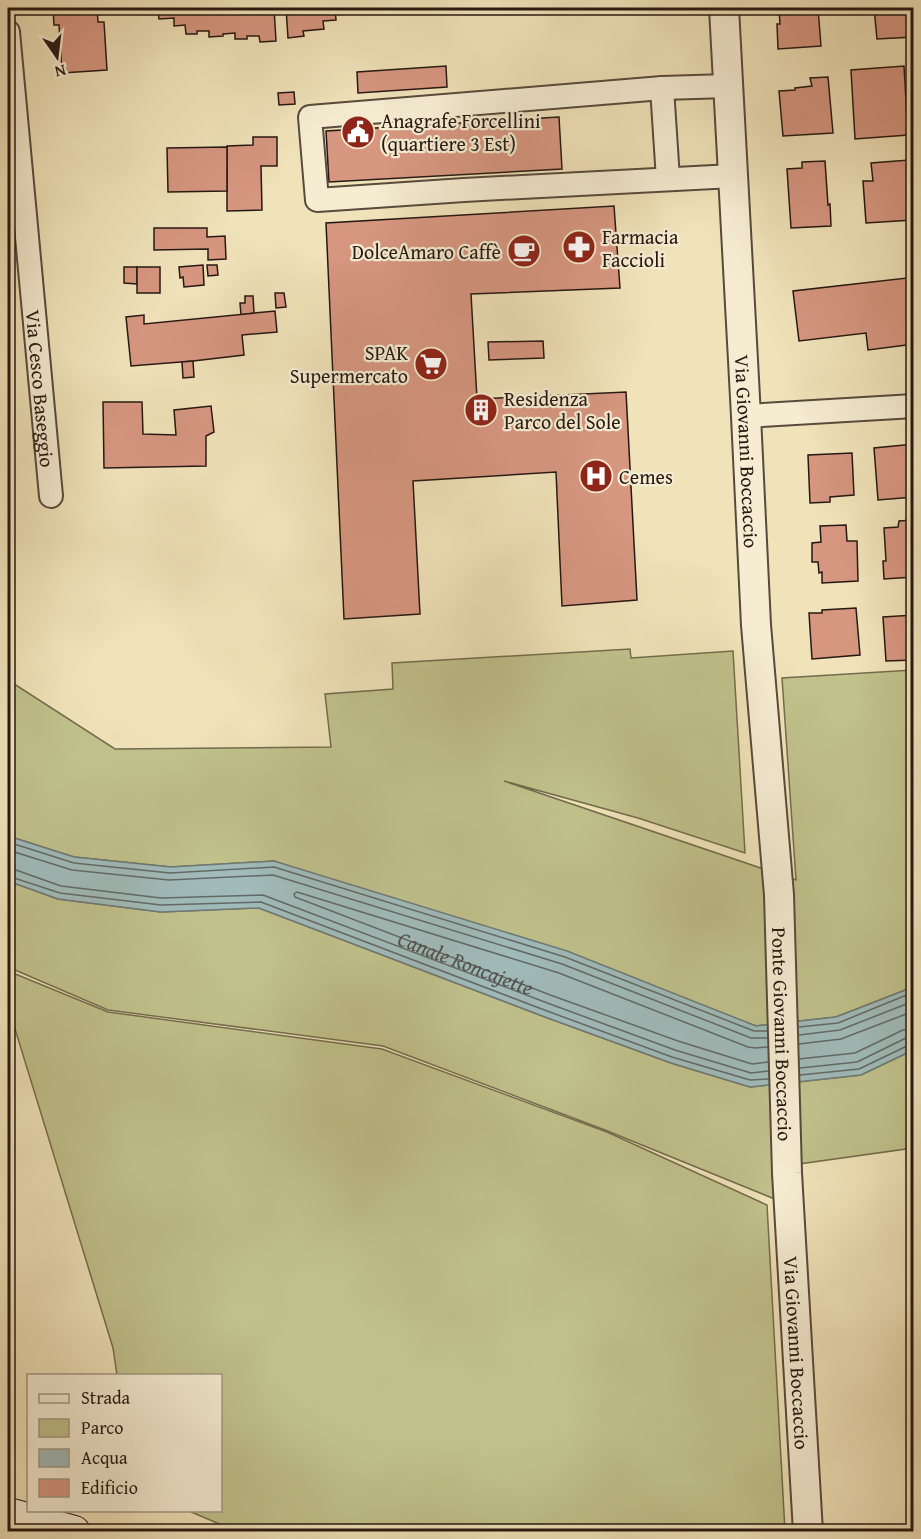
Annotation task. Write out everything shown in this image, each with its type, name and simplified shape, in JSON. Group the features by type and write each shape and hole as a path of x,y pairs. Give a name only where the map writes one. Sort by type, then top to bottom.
{"main road":[{"path":"8,1514 74,1532"}],"street":[{"name":"Via Giovanni Boccaccio","path":"724,8 756,625 779,895"},
{"name":"Via Cesco Baseggio","path":"8,32 51,496"},
{"path":"728,86 662,88 310,117 317,200 733,176"},
{"path":"662,88 668,179"},
{"path":"746,416 914,406"},
{"name":"Ponte Giovanni Boccaccio","path":"779,895 787,1162"},
{"name":"Via Giovanni Boccaccio","path":"787,1162 808,1532"}],"green space":[{"path":"630,649 631,658 733,651 745,853 638,818 504,781 796,880 782,678 913,670 913,985 836,1017 756,1026 274,861 171,867 74,857 8,836 8,680 115,749 331,747 325,694 393,689 392,663"},
{"path":"8,881 58,899 161,912 259,908 671,1063 750,1087 861,1075 913,1050 913,1148 785,1166 787,1204 605,1130 383,1046 108,1010 8,967"},
{"path":"8,971 108,1012 382,1049 607,1132 767,1205 785,1531 238,1532 191,1512 222,1512 222,1374 117,1374 113,1348 8,1006"}],"water":[{"name":"Canale Roncajette","path":"8,836 74,857 171,867 274,861 567,951 756,1026 836,1017 913,985 913,1050 861,1075 750,1087 671,1063 259,908 161,912 58,899 8,881"}],"building":[{"path":"53,8 97,8 98,22 104,22 107,70 62,73 59,25 54,25"},
{"path":"135,8 274,8 276,41 260,42 259,36 235,39 235,33 209,37 209,31 186,34 185,25 174,26 174,18 159,19 158,11 135,12"},
{"path":"286,8 335,8 336,20 323,21 324,29 303,31 304,36 288,38"},
{"path":"779,8 818,8 821,46 778,49"},
{"path":"874,8 914,8 914,37 877,39"},
{"path":"446,66 447,87 358,93 357,72"},
{"path":"904,66 908,135 855,139 851,70"},
{"path":"828,77 833,133 783,136 779,91 812,86 810,78"},
{"path":"294,92 295,104 279,105 278,93"},
{"path":"559,117 562,169 329,182 326,131"},
{"path":"253,137 277,137 277,166 261,166 262,210 227,211 227,146 253,145"},
{"path":"227,147 227,191 168,192 167,148"},
{"path":"909,160 913,220 866,223 863,181 873,181 871,163"},
{"path":"825,161 831,226 791,228 787,169 802,168 802,162"},
{"name":"Residenza Parco del Sole","path":"614,206 620,288 471,294 477,399 626,392 637,600 562,606 556,472 413,481 420,614 344,619 326,223"},
{"path":"154,228 207,228 207,237 225,236 226,259 208,260 208,249 154,250"},
{"path":"203,265 204,285 184,287 179,267"},
{"path":"207,265 217,265 218,275 208,276"},
{"path":"124,267 137,267 137,284 124,283"},
{"path":"137,267 160,267 160,293 137,293"},
{"path":"907,278 914,344 868,350 866,333 799,341 793,291"},
{"path":"275,293 284,293 286,307 276,308"},
{"path":"245,296 253,296 254,313 241,315 240,303 245,303"},
{"path":"275,311 277,332 242,335 244,355 131,366 126,317 144,315 144,324"},
{"path":"543,341 544,358 489,360 488,342"},
{"path":"193,361 194,377 183,378 182,362"},
{"path":"103,402 142,402 143,434 176,435 174,410 211,406 214,432 206,436 206,466 104,468"},
{"path":"914,444 914,497 878,500 874,448"},
{"path":"852,453 854,495 830,497 830,502 810,503 808,455"},
{"path":"913,520 914,577 884,579 883,561 886,561 884,528 898,527 899,521"},
{"path":"846,525 847,541 857,541 858,581 822,583 822,572 819,573 818,562 812,562 812,543 821,542 820,526"},
{"path":"856,608 860,655 812,659 809,613"},
{"path":"914,615 914,660 886,661 883,617"}],"place":[{"name":"Anagrafe Forcellini (quartiere 3 Est)","path":"358,132"},
{"name":"Farmacia Faccioli","path":"579,247"},
{"name":"DolceAmaro Caffè","path":"524,251"},
{"name":"SPAK Supermercato","path":"431,364"},
{"name":"Residenza Parco del Sole","path":"481,410"},
{"name":"Cemes","path":"596,476"}]}
